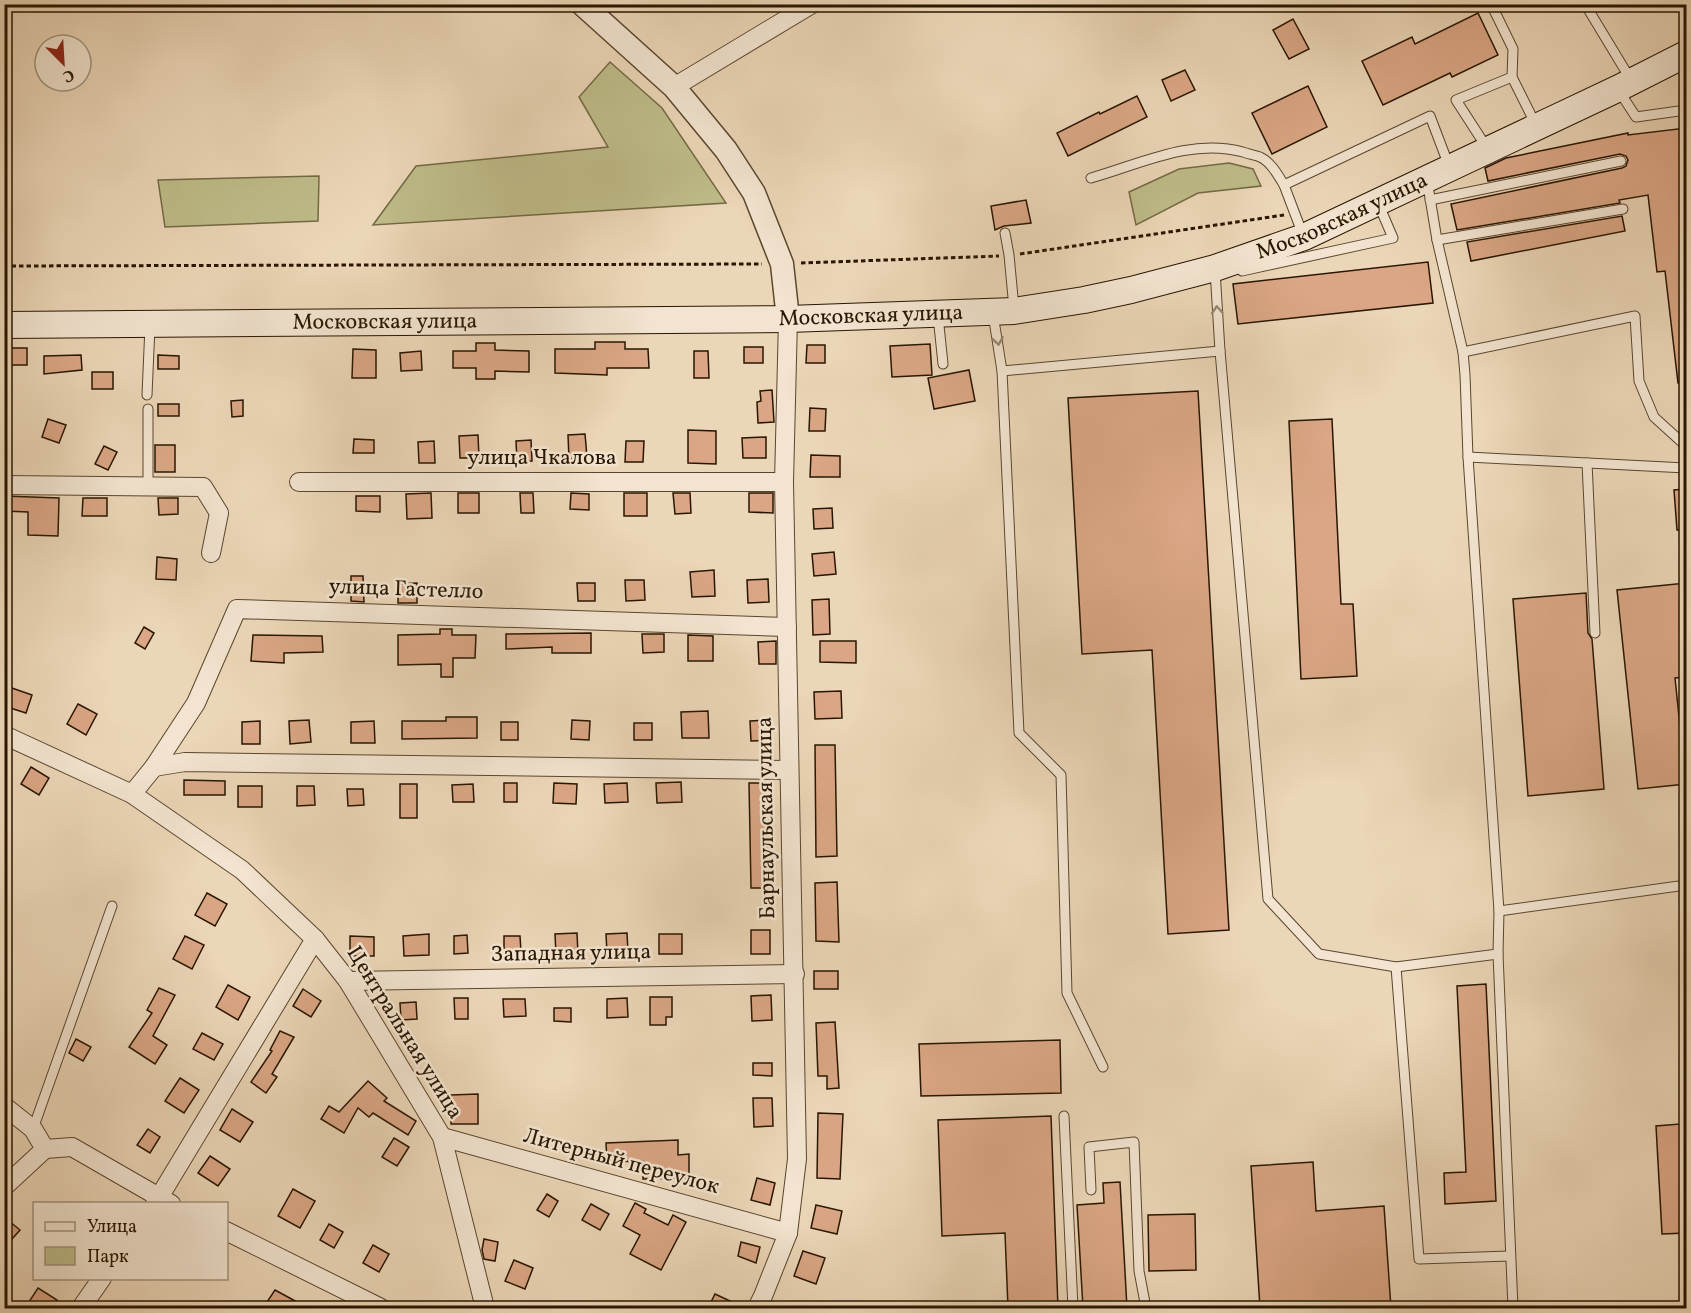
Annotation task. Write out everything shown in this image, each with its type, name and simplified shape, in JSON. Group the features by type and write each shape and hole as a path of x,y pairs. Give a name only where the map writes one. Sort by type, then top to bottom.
{"main road":[{"name":"Московская улица","path":"4,325 788,319 1004,311 1119,293 1227,270 1378,203 1428,190 1450,169 1625,86 1686,54"}],"street":[{"path":"582,4 674,87 726,150 754,193 782,264 788,319"},
{"path":"674,87 812,4"},
{"name":"Барнаульская улица","path":"757,1308 764,1296 788,1233 797,1159 784,482 788,319"},
{"name":"улица Чкалова","path":"299,482 784,482"},
{"path":"4,485 203,487 219,513 211,553"},
{"name":"улица Гастелло","path":"132,794 154,767 196,703 237,609 787,627"},
{"name":"Центральная улица","path":"4,735 132,794 242,870 315,939 348,981 442,1137 485,1308"},
{"path":"154,767 185,762 789,770"},
{"path":"4,1187 45,1149 72,1147 162,1202 315,939"},
{"name":"Западная улица","path":"348,981 795,974"},
{"path":"4,1106 33,1130 45,1149"},
{"name":"Литерный переулок","path":"442,1137 788,1233"},
{"path":"228,1232 381,1308"},
{"path":"89,1306 101,1280"}],"lane":[{"path":"1586,4 1625,86 1636,117 1686,110"},
{"path":"1494,10 1513,49 1512,77 1538,127"},
{"path":"1488,150 1456,100 1512,77"},
{"path":"1284,184 1430,116 1450,169"},
{"path":"1091,178 1137,162 1199,148 1226,148 1261,157 1276,170 1284,184 1304,237"},
{"path":"1513,1308 1498,954 1499,911 1463,352 1428,190 1622,161"},
{"path":"1378,203 1393,238 1227,270 1220,351 1268,899 1319,954 1396,967 1498,954"},
{"path":"1437,240 1623,209"},
{"path":"1005,232 1010,255 1004,311 1002,371 1019,733 1061,775 1067,993 1103,1067"},
{"path":"938,314 943,364"},
{"path":"1463,352 1635,316 1639,381 1654,417 1686,446"},
{"path":"147,395 150,323"},
{"path":"1002,371 1220,351"},
{"path":"148,409 148,486"},
{"path":"1468,457 1686,468"},
{"path":"1587,463 1595,633"},
{"path":"1499,911 1682,886 1686,880"},
{"path":"33,1130 112,906"},
{"path":"1396,967 1419,1259 1510,1256"},
{"path":"1064,1116 1074,1308"},
{"path":"1090,1190 1089,1147 1134,1142 1139,1271 1146,1308"}],"path":[{"path":"4,266 782,264 1010,255 1292,214"}],"green space":[{"path":"610,62 662,108 726,203 373,225 416,166 608,147 579,97"},
{"path":"1229,163 1253,169 1261,186 1198,193 1136,225 1129,192 1179,169"},
{"path":"319,176 318,221 165,227 158,180"}],"building":[{"path":"1478,13 1498,55 1452,77 1450,73 1383,105 1362,61 1412,37 1415,44"},
{"path":"1293,19 1309,49 1289,59 1273,30"},
{"path":"1185,70 1195,90 1171,101 1162,80"},
{"path":"1308,86 1327,127 1272,154 1252,113"},
{"path":"1137,96 1147,117 1068,156 1057,133"},
{"path":"1686,128 1686,382 1678,383 1665,271 1657,272 1648,195 1619,200 1620,203 1457,230 1451,204 1622,168 1626,166 1628,160 1626,156 1620,154 1488,181 1485,168 1506,158 1628,133 1628,135"},
{"path":"1026,200 1031,223 1004,226 995,230 991,206"},
{"path":"1622,216 1625,231 1471,261 1467,242"},
{"path":"1428,262 1433,303 1238,324 1233,284"},
{"path":"595,342 625,342 625,349 648,349 649,368 607,368 607,375 555,373 555,349 595,349"},
{"path":"476,343 495,343 495,350 529,351 529,372 495,371 495,379 476,379 476,368 453,368 453,351 476,351"},
{"path":"930,344 932,375 892,377 890,346"},
{"path":"807,345 825,345 825,363 806,363"},
{"path":"744,347 763,347 763,363 744,363"},
{"path":"6,348 27,348 27,365 6,365"},
{"path":"353,349 376,350 376,378 352,378"},
{"path":"421,351 422,370 401,371 400,353"},
{"path":"694,351 708,351 709,378 694,378"},
{"path":"81,355 82,370 44,374 44,356"},
{"path":"158,355 179,356 179,369 158,369"},
{"path":"969,370 975,401 934,409 928,378"},
{"path":"92,372 113,372 113,389 92,389"},
{"path":"772,390 774,422 758,423 757,402 761,401 760,391"},
{"path":"1198,391 1229,930 1168,934 1152,650 1082,654 1068,398"},
{"path":"243,400 243,416 232,417 231,401"},
{"path":"158,404 179,404 179,416 158,416"},
{"path":"810,408 826,409 825,431 809,431"},
{"path":"48,419 66,425 59,443 42,437"},
{"path":"1332,419 1341,604 1353,604 1357,676 1301,679 1289,421"},
{"path":"688,430 716,431 716,464 688,463"},
{"path":"585,434 587,457 569,459 568,435"},
{"path":"478,435 479,458 460,458 459,436"},
{"path":"766,437 766,458 743,458 742,438"},
{"path":"354,439 374,440 374,453 353,453"},
{"path":"531,440 532,461 517,462 516,441"},
{"path":"434,441 435,463 419,463 418,442"},
{"path":"626,441 644,441 643,462 625,462"},
{"path":"155,445 175,445 175,472 155,472"},
{"path":"104,446 117,452 108,470 95,464"},
{"path":"811,455 840,456 840,477 810,477"},
{"path":"1686,489 1686,530 1677,530 1674,490"},
{"path":"431,493 432,518 407,519 406,494"},
{"path":"458,493 479,493 479,513 458,513"},
{"path":"520,493 533,493 534,513 521,513"},
{"path":"571,493 589,494 589,510 570,509"},
{"path":"624,493 647,493 647,516 624,516"},
{"path":"673,493 690,493 691,513 675,514"},
{"path":"749,493 773,493 773,513 749,512"},
{"path":"4,496 59,498 58,536 28,535 28,512 4,511"},
{"path":"356,496 380,496 380,512 356,511"},
{"path":"83,498 107,498 107,516 82,516"},
{"path":"158,498 178,498 178,514 159,515"},
{"path":"832,508 833,528 814,529 813,509"},
{"path":"834,552 836,574 814,576 812,554"},
{"path":"157,557 177,559 176,580 156,579"},
{"path":"714,570 715,596 692,597 690,572"},
{"path":"351,576 363,576 364,602 351,601"},
{"path":"768,579 769,602 748,603 747,580"},
{"path":"625,580 644,580 645,600 626,601"},
{"path":"417,583 417,603 398,603 398,584"},
{"path":"577,583 595,583 595,601 578,601"},
{"path":"1686,583 1686,677 1675,678 1686,784 1638,789 1617,590"},
{"path":"1586,593 1604,789 1528,796 1513,599"},
{"path":"829,599 830,634 813,635 812,600"},
{"path":"144,627 154,633 145,649 135,643"},
{"path":"440,629 452,629 452,635 476,635 475,658 453,658 453,677 441,677 441,664 398,665 398,635 440,634"},
{"path":"591,633 591,653 552,653 552,647 506,649 506,634"},
{"path":"642,634 664,634 664,652 643,653"},
{"path":"253,635 322,636 323,652 284,653 284,663 251,661"},
{"path":"688,635 713,636 713,661 688,661"},
{"path":"776,641 776,664 759,664 758,642"},
{"path":"820,641 856,641 856,663 820,662"},
{"path":"9,687 32,695 26,713 4,706"},
{"path":"841,691 842,718 815,719 814,692"},
{"path":"78,704 97,714 86,735 67,724"},
{"path":"708,711 709,738 682,738 681,712"},
{"path":"446,717 477,717 477,738 402,739 402,721 446,721"},
{"path":"309,720 311,742 290,744 289,721"},
{"path":"572,720 590,721 589,740 571,739"},
{"path":"771,720 772,740 751,741 750,721"},
{"path":"260,721 260,744 242,744 242,722"},
{"path":"374,721 375,743 351,743 351,722"},
{"path":"501,722 518,722 518,740 501,740"},
{"path":"634,723 652,723 652,740 634,740"},
{"path":"815,745 835,745 837,856 816,857"},
{"path":"31,767 49,778 39,795 21,784"},
{"path":"184,780 225,781 225,795 184,795"},
{"path":"681,782 682,802 657,803 656,783"},
{"path":"504,783 517,783 517,802 504,802"},
{"path":"554,783 577,784 576,804 553,803"},
{"path":"627,783 628,802 605,803 604,784"},
{"path":"749,783 770,783 771,888 751,888"},
{"path":"400,784 417,784 417,818 400,818"},
{"path":"473,784 474,802 453,802 452,785"},
{"path":"238,786 262,786 262,807 238,807"},
{"path":"297,786 314,786 315,805 297,806"},
{"path":"347,789 363,789 364,805 348,806"},
{"path":"837,882 839,942 816,941 815,883"},
{"path":"207,893 227,904 215,926 195,915"},
{"path":"751,930 770,930 770,954 751,954"},
{"path":"577,933 578,954 556,955 555,934"},
{"path":"627,933 628,952 607,953 606,934"},
{"path":"429,934 429,955 404,956 403,936"},
{"path":"659,934 682,934 682,954 659,954"},
{"path":"467,935 468,953 454,954 454,936"},
{"path":"185,936 204,945 192,969 173,959"},
{"path":"350,936 374,937 374,956 350,956"},
{"path":"504,936 520,936 521,952 504,952"},
{"path":"814,971 838,971 838,989 814,989"},
{"path":"1486,984 1496,1201 1445,1204 1444,1173 1466,1172 1457,986"},
{"path":"228,985 250,997 238,1020 216,1007"},
{"path":"159,988 175,995 153,1036 167,1045 155,1064 129,1047 152,1013 147,1010"},
{"path":"303,989 321,1001 311,1017 293,1006"},
{"path":"771,995 772,1020 752,1021 751,996"},
{"path":"650,997 672,997 672,1017 666,1017 666,1025 650,1025"},
{"path":"454,998 468,998 468,1019 455,1019"},
{"path":"627,998 628,1017 607,1018 607,999"},
{"path":"503,999 525,999 526,1016 504,1017"},
{"path":"416,1002 417,1019 401,1020 400,1003"},
{"path":"554,1008 571,1008 571,1022 554,1021"},
{"path":"835,1022 839,1088 827,1089 827,1076 818,1076 816,1023"},
{"path":"280,1031 294,1037 272,1074 277,1077 266,1093 251,1082 272,1051 270,1050"},
{"path":"202,1033 223,1044 214,1060 193,1049"},
{"path":"76,1039 91,1047 83,1061 69,1053"},
{"path":"1060,1040 1061,1093 921,1096 919,1044"},
{"path":"753,1063 772,1063 772,1076 753,1075"},
{"path":"180,1078 199,1090 184,1113 165,1101"},
{"path":"368,1081 387,1098 384,1101 416,1121 408,1135 373,1113 369,1117 358,1108 344,1133 321,1119 329,1106 339,1112"},
{"path":"478,1094 478,1124 451,1124 451,1095"},
{"path":"753,1098 772,1098 773,1126 754,1127"},
{"path":"232,1109 253,1122 240,1142 220,1130"},
{"path":"818,1113 843,1114 840,1179 817,1178"},
{"path":"1051,1116 1058,1308 1008,1308 1005,1233 942,1236 938,1120"},
{"path":"1680,1124 1686,1233 1662,1234 1656,1126"},
{"path":"148,1129 160,1137 150,1153 137,1145"},
{"path":"394,1138 409,1147 397,1166 382,1157"},
{"path":"678,1140 678,1155 689,1154 689,1178 643,1179 643,1161 607,1162 606,1143"},
{"path":"210,1156 230,1169 218,1186 198,1173"},
{"path":"1313,1162 1316,1211 1384,1206 1391,1308 1260,1308 1251,1166"},
{"path":"757,1178 775,1183 770,1205 751,1200"},
{"path":"1120,1182 1127,1308 1083,1308 1077,1205 1104,1203 1103,1183"},
{"path":"293,1189 315,1201 300,1228 278,1216"},
{"path":"547,1194 558,1201 549,1217 537,1210"},
{"path":"635,1203 646,1209 644,1213 668,1225 673,1215 686,1222 661,1270 630,1254 640,1235 623,1226"},
{"path":"591,1204 609,1214 600,1230 582,1220"},
{"path":"816,1205 842,1211 837,1234 811,1228"},
{"path":"1195,1214 1196,1270 1149,1271 1148,1215"},
{"path":"4,1217 20,1230 4,1248"},
{"path":"329,1224 343,1232 334,1248 320,1240"},
{"path":"484,1239 498,1242 495,1261 484,1259 482,1250"},
{"path":"741,1242 760,1247 756,1263 738,1256"},
{"path":"373,1245 389,1254 379,1272 363,1263"},
{"path":"803,1251 825,1258 816,1284 794,1276"},
{"path":"514,1260 533,1268 525,1289 505,1281"},
{"path":"38,1288 57,1300 52,1308 25,1308"},
{"path":"275,1290 308,1308 263,1308"},
{"path":"715,1294 745,1308 708,1308"}]}
